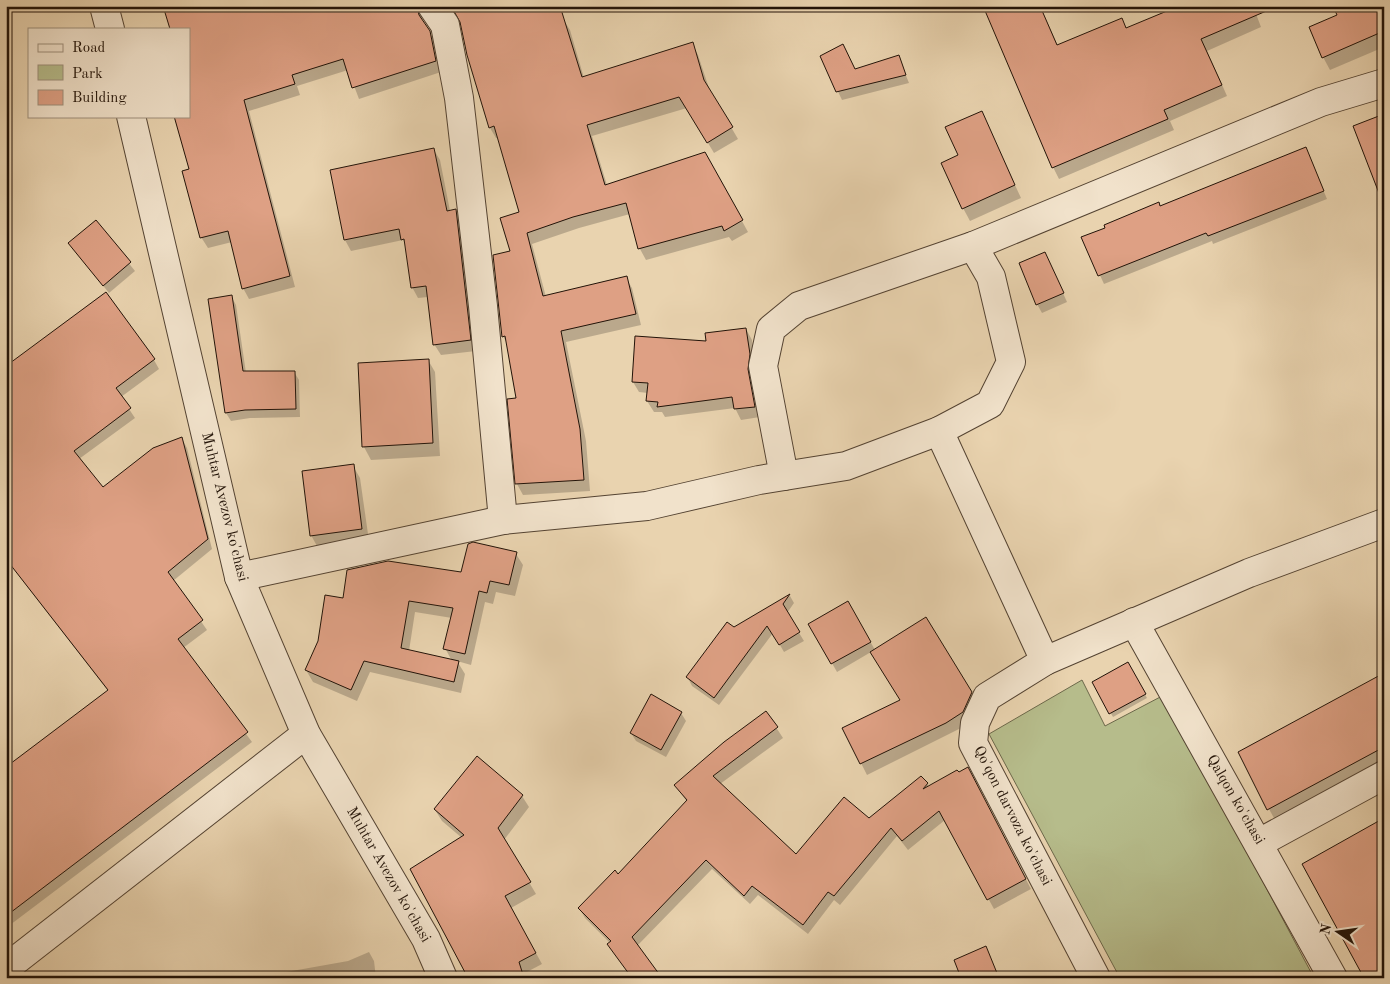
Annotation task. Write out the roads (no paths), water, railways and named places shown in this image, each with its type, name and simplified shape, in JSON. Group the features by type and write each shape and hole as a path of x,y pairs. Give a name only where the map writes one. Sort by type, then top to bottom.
{"street":[{"path":"104,6 110,28"},
{"path":"432,6 445,25 459,98 483,306 503,520"},
{"path":"784,476 763,366 771,329 799,306 973,246 1321,102 1384,83"},
{"name":"Muhtar Avezov ko'chasi","path":"130,118 239,577 306,734 426,939 442,978"},
{"path":"239,577 503,520 647,506 784,476 846,466 939,431 990,404 1011,362 991,277 973,246"},
{"path":"939,431 1045,661"},
{"name":"Qo'qon darvoza ko'chasi","path":"1096,978 973,743 975,723 987,697 1045,661 1249,572 1384,523"},
{"name":"Qalqon ko'chasi","path":"1134,622 1334,978"},
{"path":"6,968 306,734"},
{"path":"1259,842 1384,775"}]}
